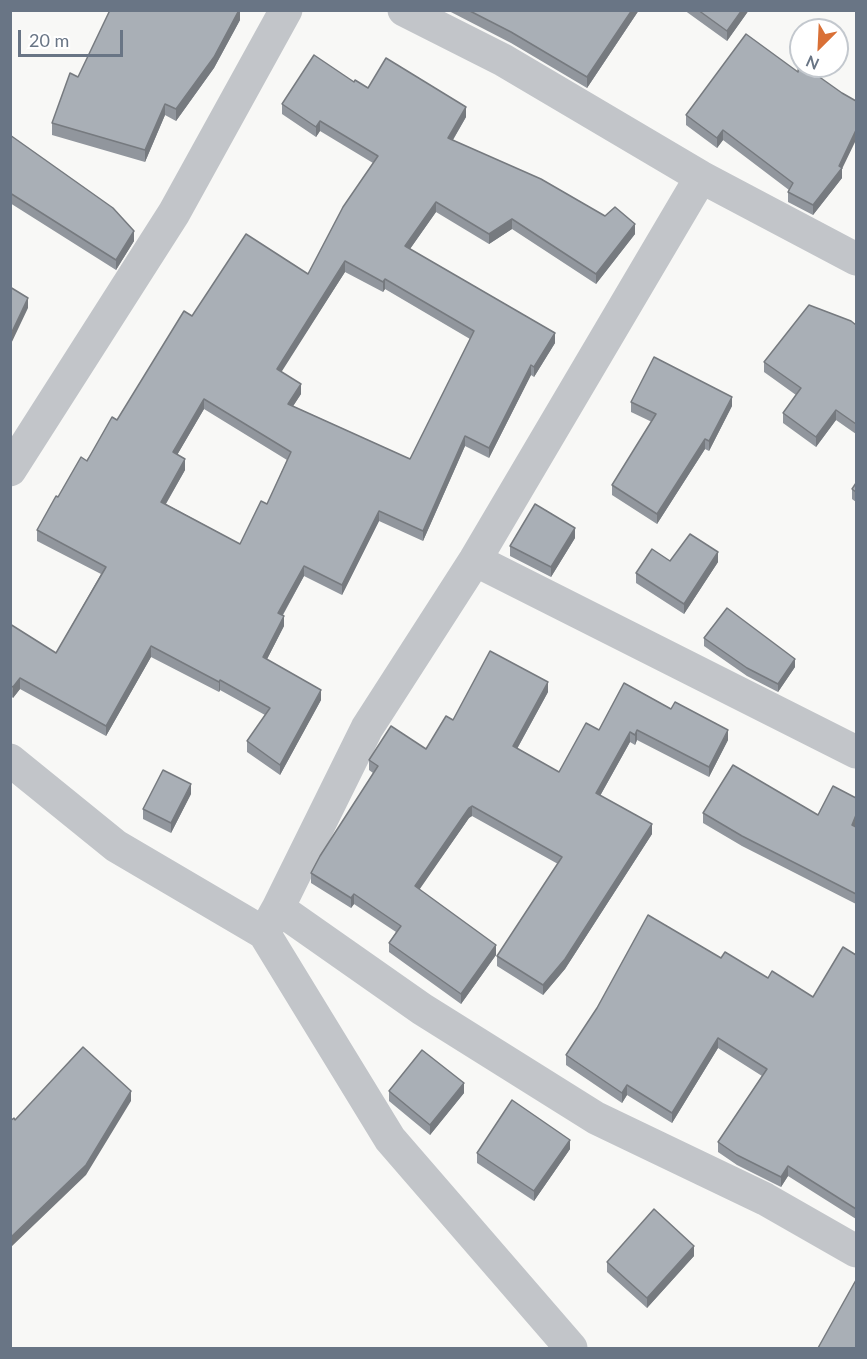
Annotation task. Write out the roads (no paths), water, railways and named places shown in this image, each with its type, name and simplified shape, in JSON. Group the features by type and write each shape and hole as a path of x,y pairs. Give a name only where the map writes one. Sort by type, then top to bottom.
{"street":[{"path":"10,470 174,213 286,10"},
{"path":"404,10 503,60 701,177 856,259"},
{"path":"271,921 367,728 475,560 701,177"},
{"path":"475,560 856,752"},
{"path":"10,760 116,846 271,921 422,1009 596,1118 774,1203 856,1251"},
{"path":"271,921 390,1139 571,1348"}]}
